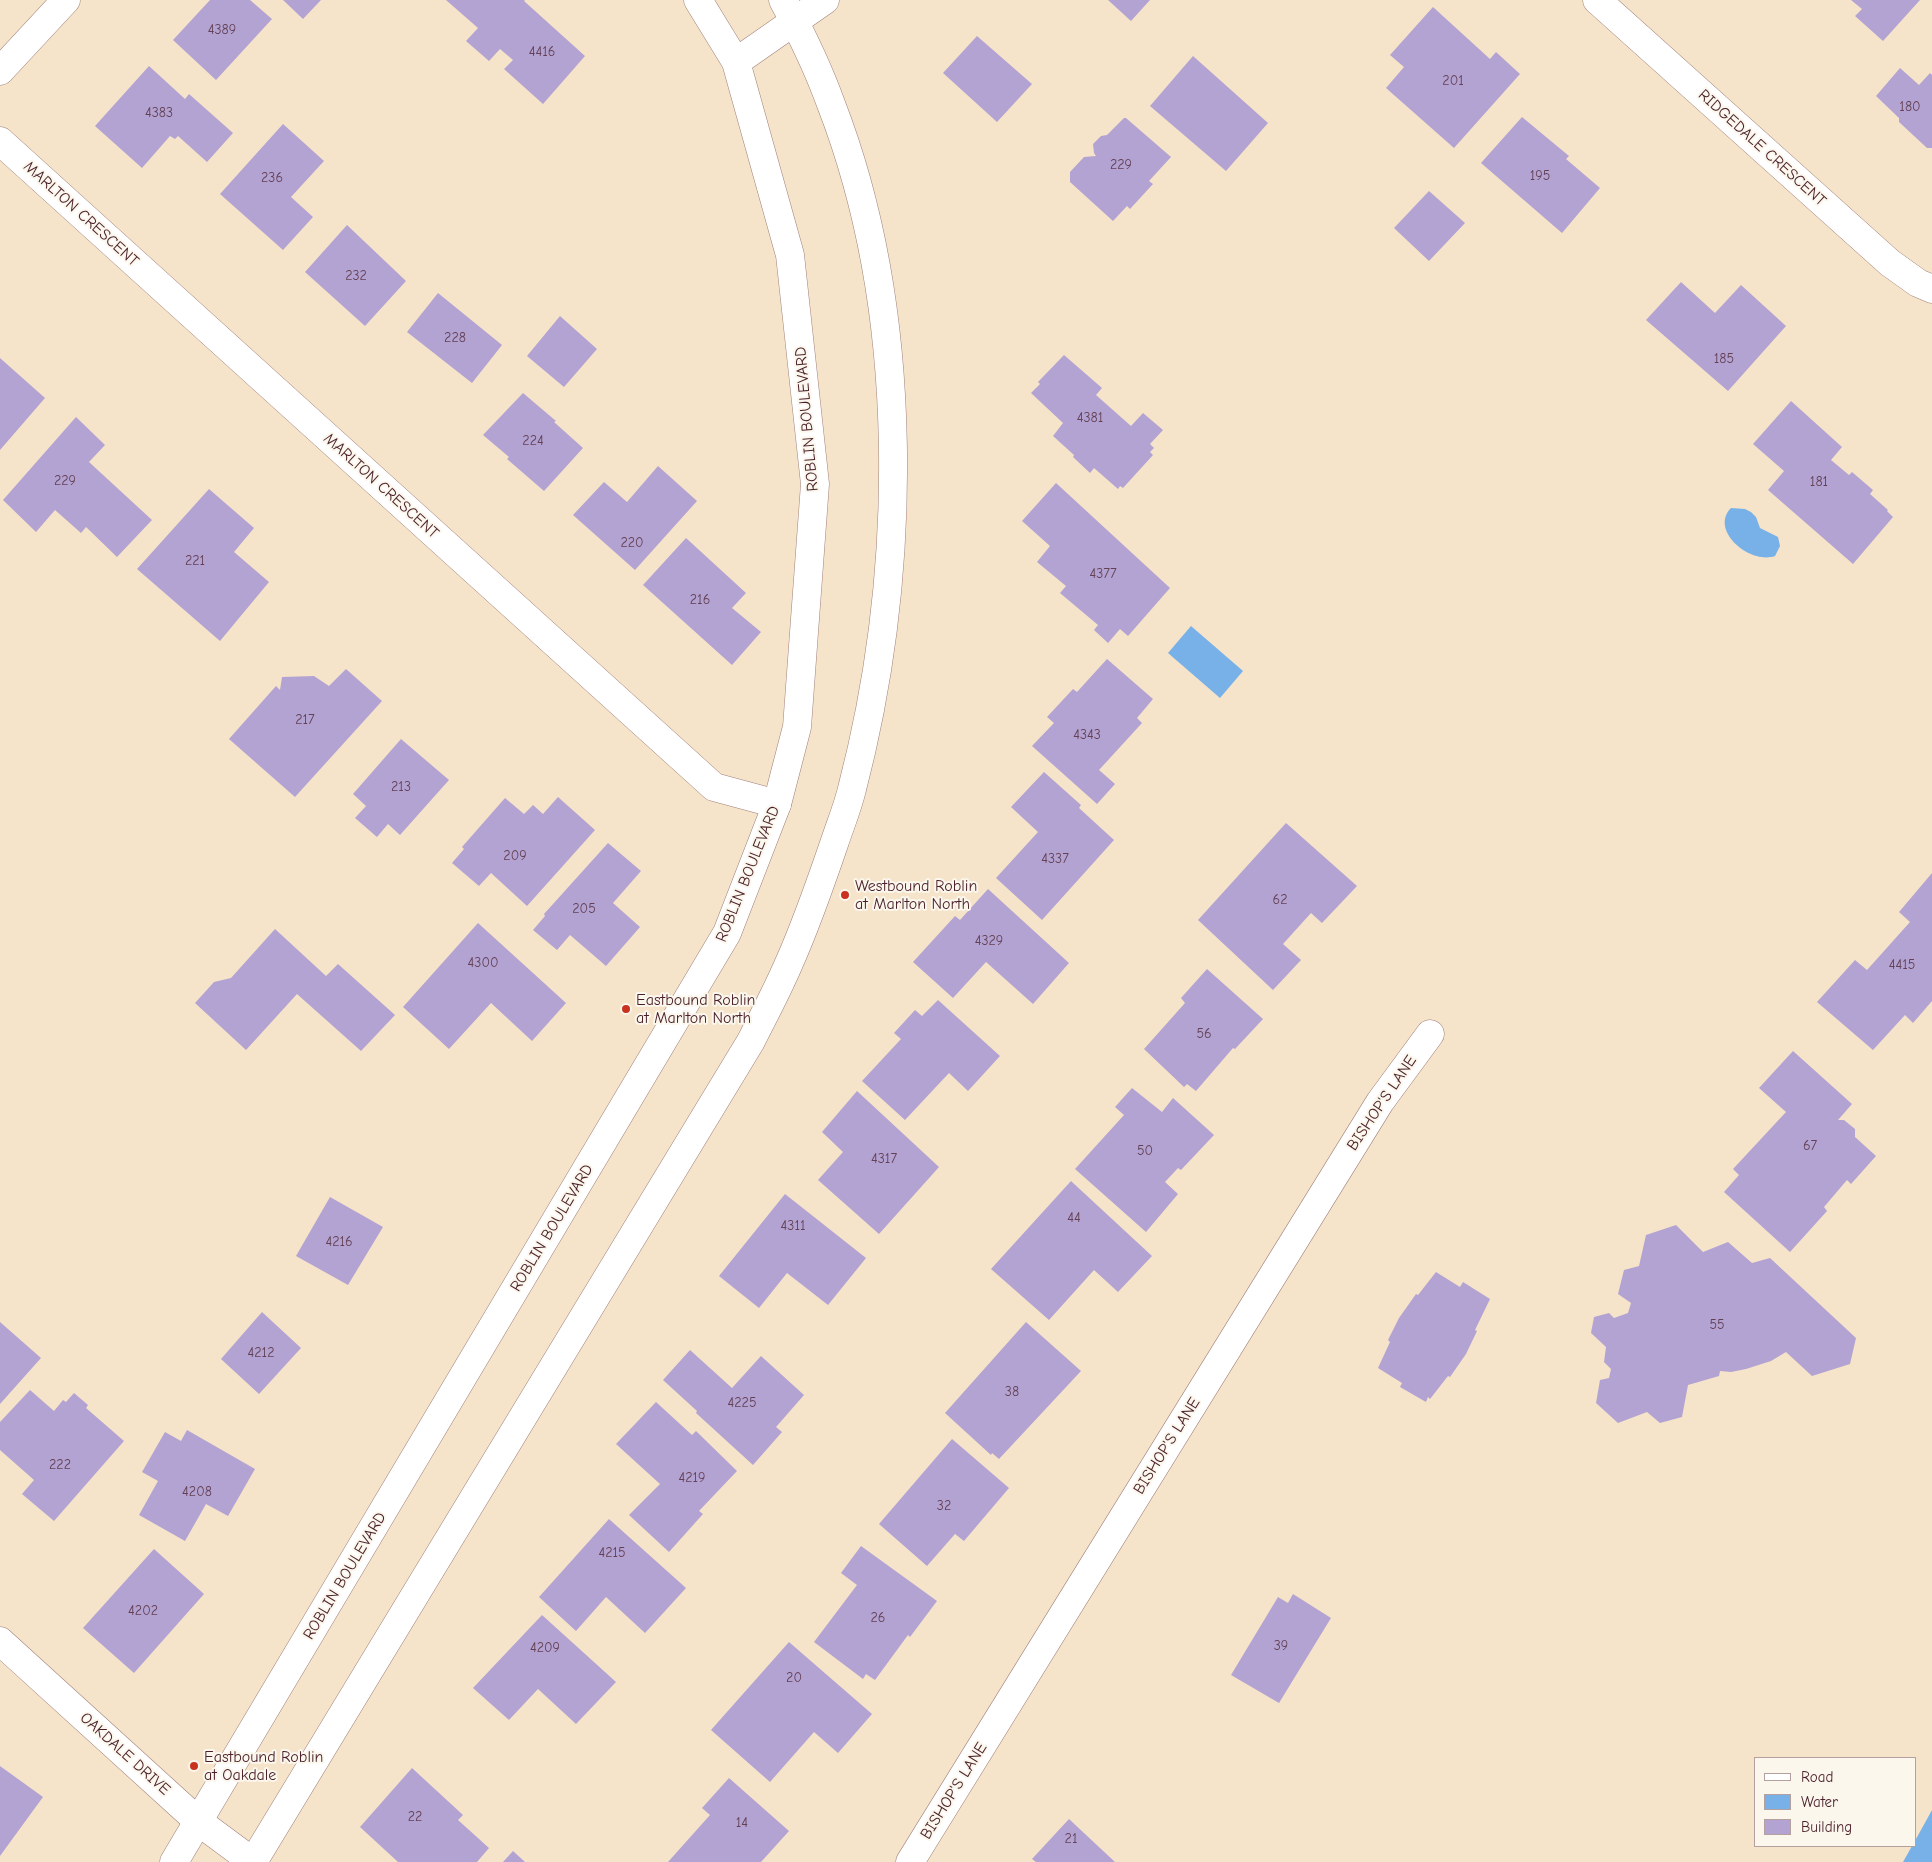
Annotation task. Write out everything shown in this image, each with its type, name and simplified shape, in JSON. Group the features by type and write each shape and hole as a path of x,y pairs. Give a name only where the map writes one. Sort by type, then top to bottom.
{"main road":[{"path":"0,71 66,0"},
{"name":"ROBLIN BOULEVARD","path":"174,1862 727,933 777,804 797,727 815,484 790,255 736,62 698,0"},
{"path":"736,62 789,11 826,0"},
{"name":"RIDGEDALE CRESCENT","path":"1597,0 1890,263 1918,283 1932,289"},
{"path":"253,1862 752,1041 789,964 818,891 852,791 874,690 887,582 893,483 891,377 883,308 868,229 853,171 831,103 789,11"},
{"name":"MARLTON CRESCENT","path":"0,141 714,787 777,804"},
{"name":"BISHOP'S LANE","path":"910,1862 1380,1102 1430,1034"},
{"name":"OAKDALE DRIVE","path":"0,1641 199,1822 253,1862"}],"water":[{"path":"1731,508 1745,509 1751,512 1756,517 1760,528 1778,537 1780,546 1775,556 1754,555 1744,551 1735,544 1725,526 1726,517"},
{"path":"1191,626 1243,671 1220,698 1168,653"},
{"path":"1932,1810 1932,1862 1903,1862 1911,1847 1917,1847 1917,1837"}],"building":[{"path":"210,0 250,0 272,19 216,80 173,40"},
{"path":"283,0 321,0 303,19"},
{"path":"446,0 525,0 585,56 543,104 504,69 513,60 500,49 489,61 466,41 478,28"},
{"path":"1108,0 1150,0 1131,21"},
{"path":"1851,0 1920,0 1883,41 1855,16 1862,9"},
{"path":"1433,7 1490,59 1496,52 1520,74 1454,148 1386,88 1404,67 1390,55"},
{"path":"977,36 1032,84 997,122 943,73"},
{"path":"1193,56 1268,123 1226,171 1150,106"},
{"path":"149,66 185,99 189,94 233,133 207,162 178,136 175,139 170,136 142,168 95,126"},
{"path":"1900,68 1919,85 1930,73 1932,75 1932,148 1927,148 1899,122 1899,118 1876,96"},
{"path":"1522,117 1569,156 1566,159 1600,188 1562,233 1481,163"},
{"path":"1124,118 1171,157 1149,181 1153,184 1130,209 1127,206 1113,221 1070,182 1070,172 1084,157 1096,156 1093,144 1101,136 1107,135"},
{"path":"283,124 324,161 291,197 313,217 283,250 220,194"},
{"path":"1429,191 1465,223 1429,261 1394,228"},
{"path":"347,225 406,281 365,326 305,272"},
{"path":"1681,282 1715,313 1741,285 1786,326 1728,391 1646,320"},
{"path":"438,293 502,345 472,383 407,332"},
{"path":"560,316 597,349 564,387 527,356"},
{"path":"1064,355 1102,388 1096,395 1131,426 1143,413 1163,430 1150,444 1154,448 1150,452 1153,455 1123,488 1120,486 1118,489 1094,468 1090,473 1073,457 1074,455 1053,436 1063,423 1031,393 1040,384 1038,382"},
{"path":"0,358 45,398 0,450"},
{"path":"523,393 556,421 554,422 583,448 544,491 483,435"},
{"path":"1791,401 1842,447 1831,460 1849,475 1852,472 1873,490 1870,494 1893,517 1853,564 1768,490 1784,471 1753,444"},
{"path":"76,417 105,445 89,462 152,520 117,557 86,527 81,533 55,510 36,532 3,500"},
{"path":"658,466 697,501 635,570 573,515 604,482 627,502"},
{"path":"1056,483 1170,588 1128,636 1120,629 1108,643 1094,630 1098,625 1060,593 1066,586 1037,562 1050,546 1022,521"},
{"path":"209,489 254,528 234,552 269,582 220,641 137,569"},
{"path":"686,538 746,593 732,608 761,632 732,665 643,585"},
{"path":"1107,659 1153,699 1137,718 1142,723 1099,770 1115,784 1097,804 1032,746 1054,723 1047,717 1073,689 1077,692"},
{"path":"346,669 382,701 295,797 229,739 276,686 280,690 282,677 314,676 329,686"},
{"path":"401,739 449,780 400,835 388,824 377,837 355,818 366,806 353,794"},
{"path":"1044,772 1081,805 1079,808 1114,840 1042,920 996,878 1038,832 1011,807"},
{"path":"558,797 595,830 527,906 491,873 479,886 452,863 464,849 462,847 505,798 524,814 533,805 543,814"},
{"path":"1286,823 1357,886 1322,923 1311,913 1283,944 1301,960 1273,990 1198,920"},
{"path":"608,843 641,871 613,903 640,927 606,966 570,935 557,950 533,930 545,916 544,914"},
{"path":"1932,873 1932,1001 1913,1023 1905,1015 1873,1050 1817,1002 1855,960 1867,970 1910,922 1899,912"},
{"path":"988,889 1069,963 1033,1004 986,962 953,998 913,962 955,916 960,920"},
{"path":"478,923 566,1003 532,1041 491,1003 449,1049 403,1007"},
{"path":"275,929 326,976 338,964 395,1015 361,1051 297,994 246,1050 195,1003 214,982 231,978"},
{"path":"1207,969 1263,1019 1235,1049 1233,1048 1196,1091 1187,1084 1184,1087 1144,1049 1185,1003 1181,998"},
{"path":"938,1000 1000,1056 968,1091 949,1073 905,1120 862,1081 901,1039 894,1033 915,1010 922,1016"},
{"path":"1793,1051 1852,1104 1838,1120 1844,1120 1855,1129 1855,1137 1876,1156 1851,1184 1847,1180 1824,1207 1827,1211 1790,1252 1724,1192 1739,1175 1733,1169 1786,1112 1759,1088"},
{"path":"1132,1088 1162,1112 1173,1098 1214,1135 1181,1170 1178,1168 1165,1182 1178,1194 1146,1232 1075,1169 1124,1115 1115,1107"},
{"path":"857,1091 939,1167 879,1234 818,1180 843,1152 822,1132"},
{"path":"1071,1181 1152,1256 1118,1292 1094,1270 1049,1320 991,1269"},
{"path":"785,1194 866,1258 828,1305 787,1273 759,1308 719,1276"},
{"path":"330,1197 383,1227 348,1285 296,1256"},
{"path":"1676,1225 1703,1252 1728,1242 1752,1263 1770,1258 1856,1338 1850,1364 1812,1376 1786,1352 1771,1361 1731,1372 1720,1371 1719,1376 1688,1385 1682,1417 1660,1423 1647,1412 1618,1423 1596,1403 1600,1380 1609,1378 1611,1369 1604,1362 1606,1347 1591,1333 1594,1317 1609,1313 1614,1318 1628,1313 1631,1303 1618,1294 1624,1270 1639,1266 1646,1235"},
{"path":"1436,1272 1460,1287 1463,1282 1490,1299 1466,1354 1450,1377 1448,1376 1430,1399 1428,1397 1426,1402 1400,1387 1402,1383 1378,1368 1390,1342 1388,1340 1399,1318 1416,1294 1418,1295"},
{"path":"262,1312 301,1348 259,1394 221,1359"},
{"path":"0,1322 41,1358 0,1404"},
{"path":"1026,1322 1081,1371 999,1459 992,1453 991,1455 945,1413"},
{"path":"690,1350 732,1388 761,1356 804,1395 776,1427 782,1432 753,1465 663,1380"},
{"path":"30,1390 54,1411 63,1400 66,1402 74,1393 88,1405 86,1408 124,1441 54,1521 22,1494 34,1480 0,1450 0,1422"},
{"path":"656,1402 692,1435 696,1431 737,1471 699,1511 703,1514 669,1552 629,1515 660,1484 616,1444"},
{"path":"187,1430 255,1469 228,1516 206,1504 185,1541 139,1515 158,1481 142,1472 165,1432 181,1441"},
{"path":"952,1439 1009,1488 964,1541 955,1534 927,1566 879,1524"},
{"path":"609,1519 686,1588 645,1633 606,1597 576,1631 539,1597"},
{"path":"861,1546 937,1601 910,1637 908,1635 875,1680 866,1674 863,1679 814,1642 857,1585 841,1573"},
{"path":"154,1549 204,1594 134,1673 83,1628"},
{"path":"1293,1594 1331,1618 1279,1703 1231,1675 1278,1597 1288,1603"},
{"path":"542,1615 616,1682 576,1724 538,1689 509,1720 473,1688"},
{"path":"789,1642 872,1714 838,1753 814,1732 770,1782 711,1730"},
{"path":"0,1766 43,1797 0,1856"},
{"path":"412,1768 463,1815 458,1820 489,1848 477,1862 398,1862 360,1827"},
{"path":"729,1778 789,1831 761,1862 668,1862 710,1815 702,1808"},
{"path":"1069,1819 1115,1862 1036,1862 1032,1859"},
{"path":"513,1851 525,1862 503,1862"}],"place":[{"name":"Westbound Roblin at Marlton North","path":"845,895"},
{"name":"Eastbound Roblin at Marlton North","path":"626,1009"},
{"name":"Eastbound Roblin at Oakdale","path":"194,1766"}]}
